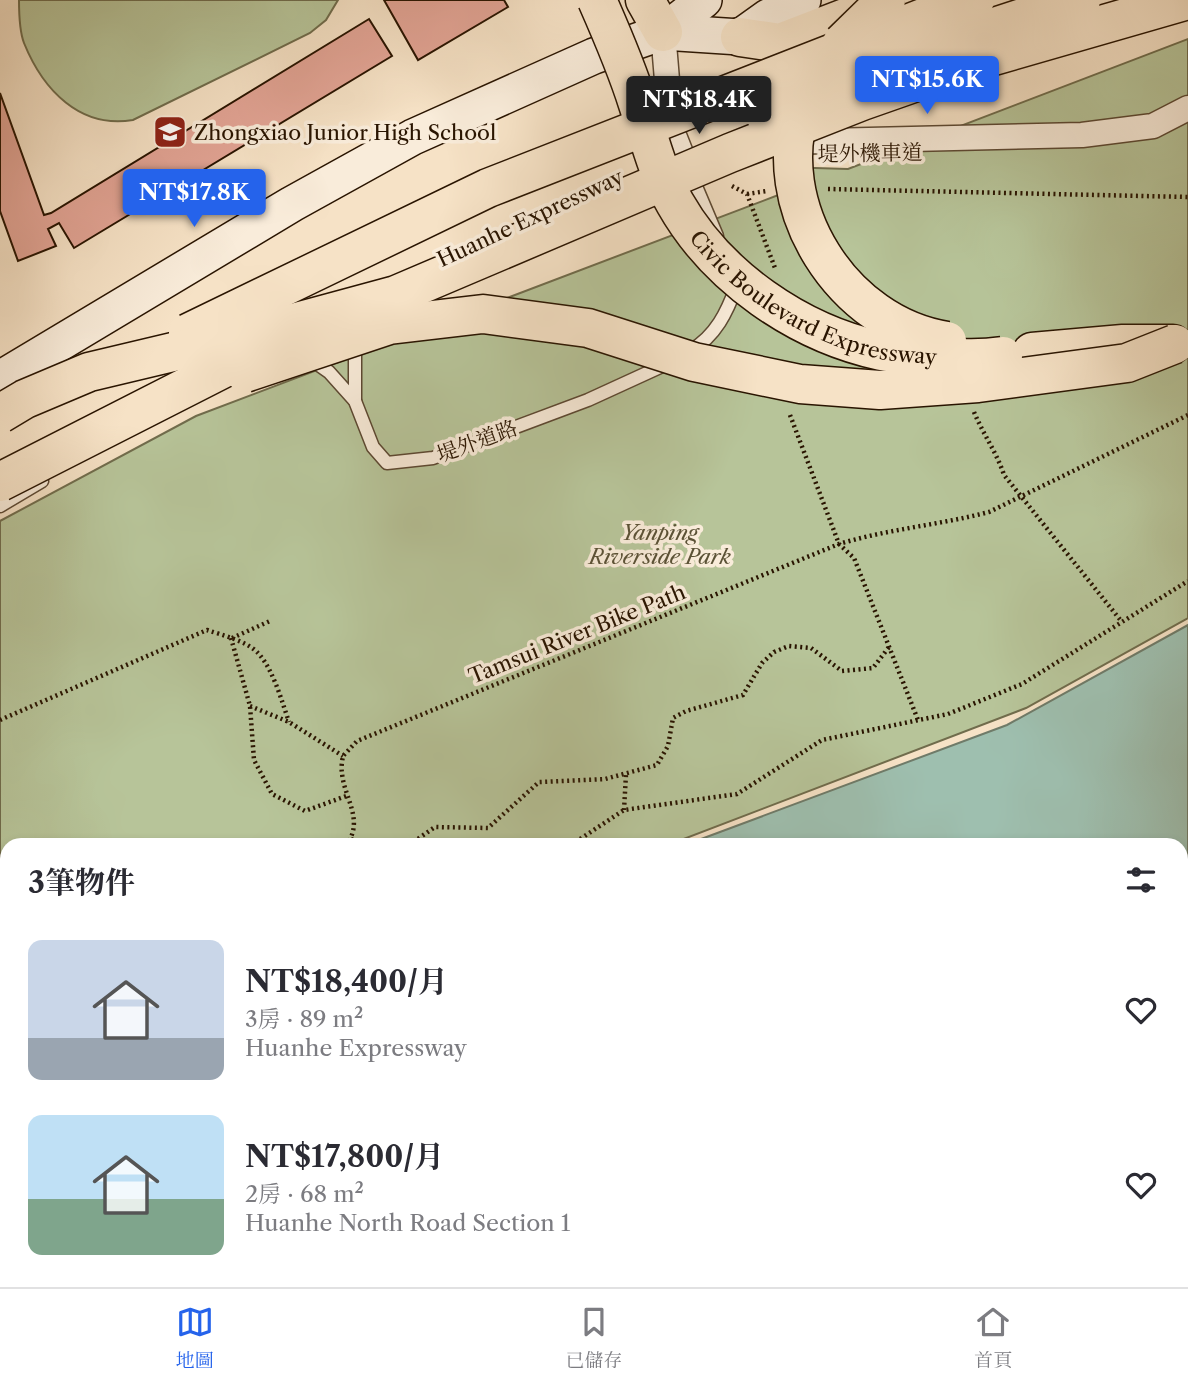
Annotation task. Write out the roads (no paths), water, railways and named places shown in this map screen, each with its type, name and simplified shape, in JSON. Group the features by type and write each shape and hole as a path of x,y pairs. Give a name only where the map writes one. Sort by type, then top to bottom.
{"highway":[{"name":"Civic Boulevard Expressway","path":"596,0 638,103 654,158 675,203 703,243 730,271 763,299 802,322 840,339 882,351 977,360 1123,344 1182,343"},
{"path":"886,0 824,62 808,88 798,116 794,157 794,183 804,218 817,247 839,281 863,304 893,323 923,338 1032,352"},
{"path":"740,37 780,43 892,0"},
{"name":"Huanhe Expressway","path":"0,440 208,322 488,188 676,113 975,0"},
{"name":"Huanhe Expressway","path":"0,482 222,369 316,315 560,206 696,139 873,68 989,27 1081,0"},
{"path":"0,414 25,399 89,372 278,327 396,295 730,153 862,101 976,61 1188,0"},
{"path":"153,403 389,325 483,314 588,328 694,362 800,384 880,390 978,383 1126,363 1182,343"}],"street":[{"path":"596,0 600,8 661,11 740,37 768,17 803,0"},
{"path":"2,372 413,137 594,56 661,11 704,0"},
{"name":"堤外道路","path":"661,11 671,128 684,161"},
{"name":"堤外機車道","path":"684,161 724,144 1082,135 1153,125 1188,108"},
{"name":"堤外機車道","path":"684,161 711,165 735,156 1077,148 1159,134 1188,120"}],"lane":[{"path":"369,311 392,285 684,161"},
{"name":"堤外道路","path":"112,440 272,347 307,357 329,372 355,401 373,447 387,463 433,458 589,400 660,368 700,345 725,317 737,285 684,161"},
{"path":"355,401 355,351 364,324"},
{"path":"0,506 55,473"}],"place":[{"name":"Zhongxiao Junior High School","path":"170,132"}],"park label":[{"name":"Yanping Riverside Park","path":"660,544"}]}
